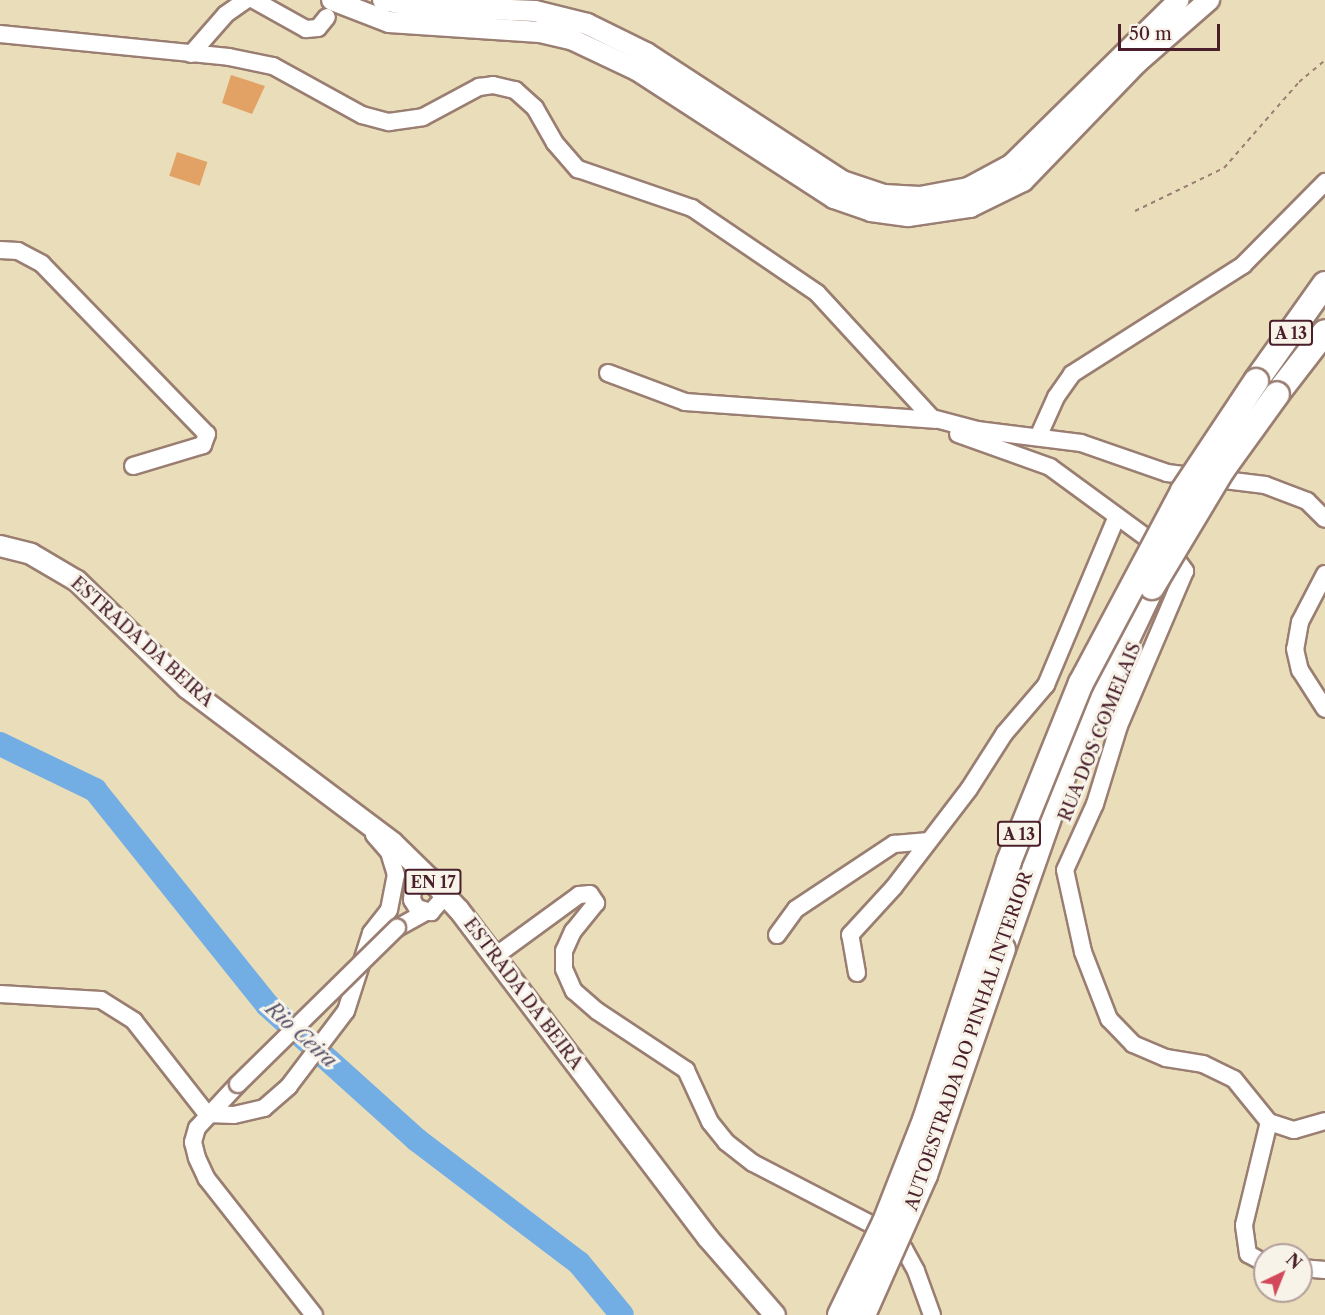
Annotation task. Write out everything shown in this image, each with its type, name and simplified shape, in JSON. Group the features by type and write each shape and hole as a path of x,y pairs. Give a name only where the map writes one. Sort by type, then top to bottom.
{"highway":[{"name":"AUTOESTRADA DO PINHAL INTERIOR","path":"840,1315 885,1222 925,1120 1021,828 1080,683 1183,491 1256,381 1325,284"},
{"name":"AUTOESTRADA DO PINHAL INTERIOR","path":"863,1315 925,1175 1030,864 1098,694 1182,535 1277,394 1325,332"}],"main road":[{"path":"383,0 415,6 535,11 587,24 646,53 842,181 884,195 920,197 968,188 1011,165 1179,0"},
{"path":"329,9 389,22 540,32 571,39 637,70 834,198 871,211 908,216 970,207 1023,181 1137,63 1209,0"},
{"name":"ESTRADA DA BEIRA","path":"0,546 31,554 77,581 187,688 401,850 453,902 708,1238 775,1315"}],"street":[{"path":"191,54 226,14 246,0"},
{"path":"254,0 306,29 318,28 329,9"},
{"name":"RUA DOS COMELAIS","path":"0,34 191,54 273,66 362,115 389,122 423,117 479,87 504,86 526,97 555,143 589,175 692,208 811,288 932,418 958,435 1050,467 1177,560 1185,577 1119,726 1090,816 1069,857 1065,870 1072,912 1095,990 1109,1019 1133,1044 1166,1058 1203,1064 1234,1079 1269,1122"},
{"path":"1039,435 1056,397 1072,374 1243,265 1325,182"},
{"path":"0,250 18,252 42,264 207,434 203,445 133,466"},
{"path":"608,373 685,402 932,418 977,430 1039,435 1081,443 1167,473 1265,485 1307,501 1325,519"},
{"path":"857,973 850,935 894,887 926,841 969,789 1004,734 1046,685 1117,516"},
{"path":"1325,574 1300,622 1295,649 1300,670 1325,709"},
{"path":"207,1114 252,1113 270,1104 289,1086 349,1005 371,933 389,910 396,889 388,852 360,818"},
{"path":"777,935 796,909 894,844 926,841"},
{"path":"401,850 411,872 412,895 428,912"},
{"path":"398,928 412,895 428,877"},
{"path":"495,957 579,895 591,894 596,903 573,931 564,951 564,969 574,991 597,1011 686,1070 710,1122 726,1142 753,1163 890,1234 904,1249 916,1271 932,1315"},
{"path":"314,1315 207,1179 193,1142 197,1128 207,1114 398,928 453,902"},
{"path":"0,994 101,1000 134,1021 207,1114"},
{"path":"1253,1257 1248,1254 1244,1225 1269,1122 1294,1130 1325,1121"}],"path":[{"path":"1135,211 1224,168 1299,82 1325,60"}],"building":[{"path":"231,75 265,86 252,114 222,103"},
{"path":"177,152 207,162 200,186 169,176"}],"waterway":[{"name":"Rio Ceira","path":"0,744 95,790 267,1005 417,1140 579,1263 622,1315"}]}
